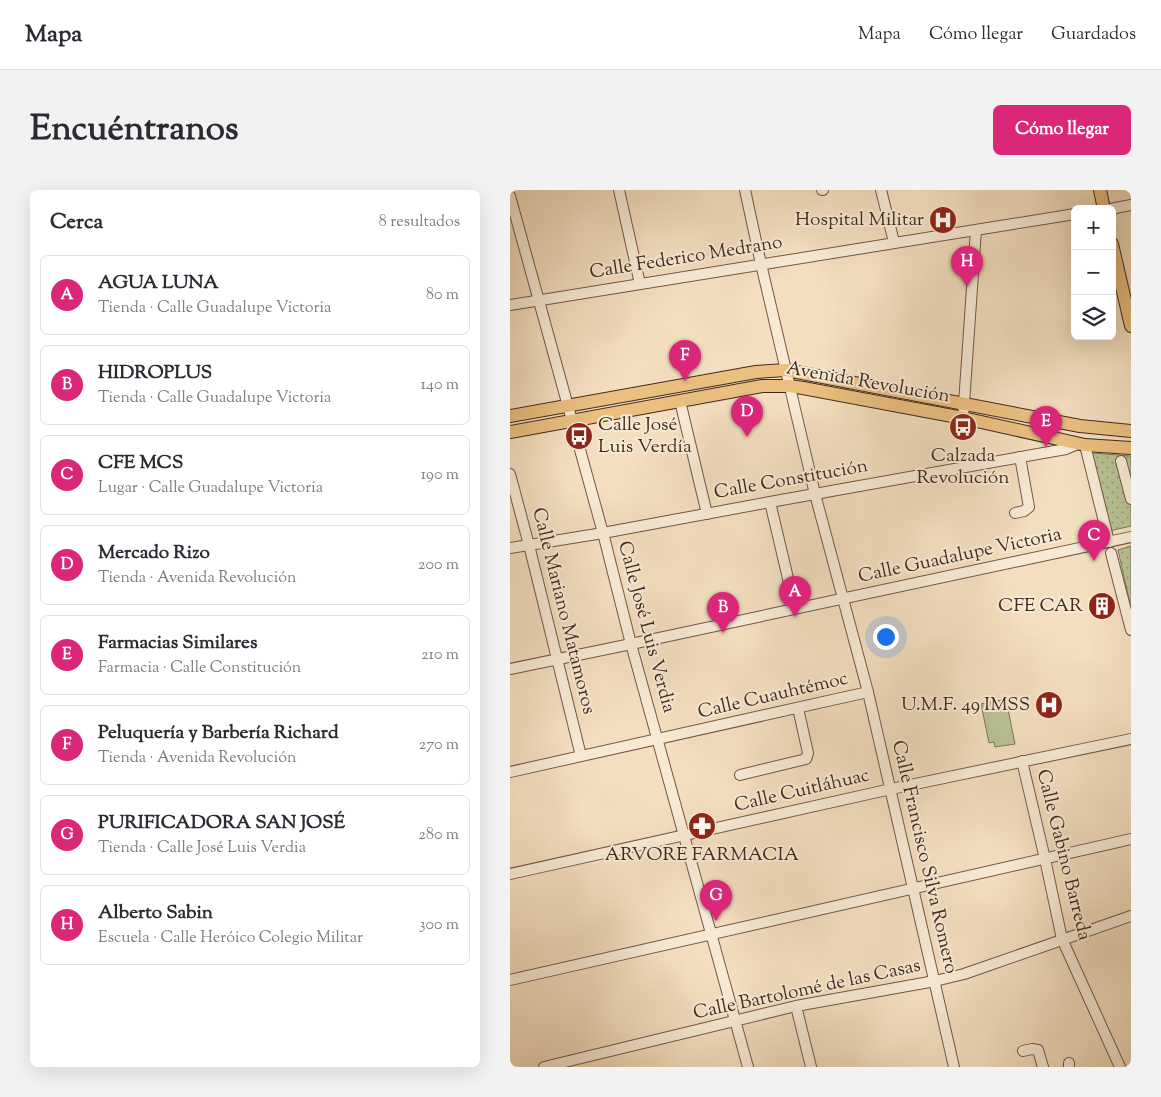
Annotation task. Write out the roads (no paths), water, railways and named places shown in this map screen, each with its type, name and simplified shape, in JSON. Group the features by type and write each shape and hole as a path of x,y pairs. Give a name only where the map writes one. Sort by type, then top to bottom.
{"main road":[{"path":"1100,190 1103,205"},
{"path":"1113,250 1131,326"},
{"name":"Avenida Revolución","path":"510,416 756,372 786,370 1080,426 1131,431"},
{"name":"Avenida Revolución","path":"510,432 762,386 790,386 963,418 1082,444 1131,448"}],"street":[{"path":"619,190 640,284"},
{"name":"Calle Francisco Silva Romero","path":"746,190 761,264 815,494 868,692 954,1067"},
{"path":"881,190 894,242"},
{"name":"Calle José Luis Verdia","path":"510,196 748,1067"},
{"path":"1116,208 1131,205"},
{"name":"Calle Federico Medrano","path":"510,304 1071,215"},
{"path":"963,418 976,230"},
{"path":"680,401 707,514"},
{"path":"1082,444 1109,542"},
{"name":"Calle Constitución","path":"510,548 603,534 1082,444"},
{"path":"1015,513 1024,511 1029,507 1020,457"},
{"path":"1121,461 1131,499"},
{"name":"Calle Mariano Matamoros","path":"510,474 581,756"},
{"path":"770,502 795,608"},
{"name":"Calle Guadalupe Victoria","path":"510,669 1131,537"},
{"path":"1111,553 1131,630"},
{"name":"Calle Cuauhtémoc","path":"510,772 868,692"},
{"path":"740,775 806,759 808,753 798,708"},
{"name":"Calle Cuitláhuac","path":"510,874 891,789 1131,739"},
{"name":"Calle Gabino Barreda","path":"1022,762 1062,939 1120,1067"},
{"path":"510,980 1131,839"},
{"name":"Calle Bartolomé de las Casas","path":"544,1067 796,1006 964,974 1131,916"},
{"path":"796,1006 811,1067"},
{"path":"1023,1051 1038,1050 1042,1067"}],"place":[{"name":"Hospital Militar","path":"943,220"},
{"name":"Alberto Sabin","path":"967,287"},
{"name":"Peluquería y Barbería Richard","path":"685,381"},
{"name":"Calzada Revolución","path":"963,427"},
{"name":"Calle José Luis Verdía","path":"579,436"},
{"name":"Mercado Rizo","path":"747,437"},
{"name":"Farmacias Similares","path":"1046,447"},
{"name":"CFE MCS","path":"1094,561"},
{"name":"CFE CAR","path":"1102,606"},
{"name":"AGUA LUNA","path":"795,617"},
{"name":"HIDROPLUS","path":"723,633"},
{"name":"U.M.F. 49 IMSS","path":"1049,705"},
{"name":"ARVORE FARMACIA","path":"702,826"},
{"name":"PURIFICADORA SAN JOSÉ","path":"716,921"}]}
